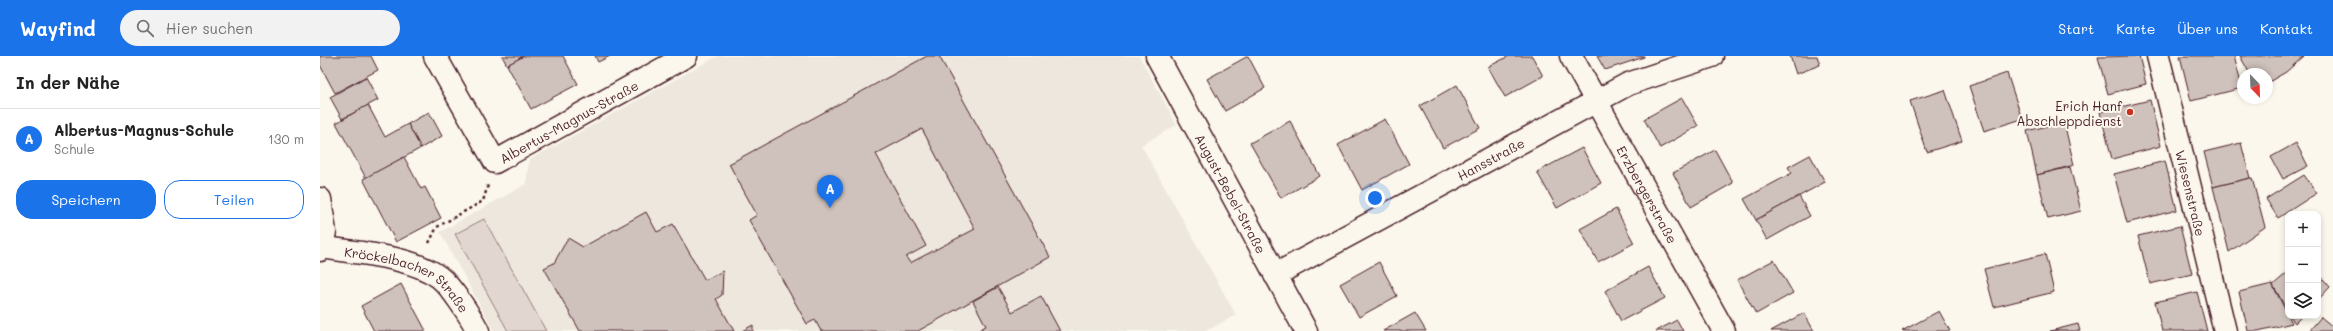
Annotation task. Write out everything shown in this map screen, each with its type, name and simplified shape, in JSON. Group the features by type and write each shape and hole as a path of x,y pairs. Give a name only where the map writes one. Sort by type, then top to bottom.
{"street":[{"name":"Albertus-Magnus-Straße","path":"435,56 495,162 686,56"},
{"name":"August-Bebel-Straße","path":"1157,56 1306,331"},
{"name":"Erzbergerstraße","path":"1571,56 1724,331"},
{"name":"Hansstraße","path":"1276,275 1628,84 1712,56"},
{"name":"Wiesenstraße","path":"2158,56 2225,331"},
{"path":"320,200 325,232 321,248"},
{"name":"Kröckelbacher Straße","path":"321,248 419,264 440,277 471,318 478,331"}],"path":[{"path":"419,264 437,227 482,201 495,162"}],"shaded area":[{"path":"718,56 1139,56 1177,125 1141,145 1236,315 1206,331 494,331 440,232 526,184 529,160"},
{"path":"484,219 546,331 508,331 455,234"}],"building":[{"path":"320,56 371,56 378,70 335,93 320,65"},
{"path":"502,56 524,56 507,65"},
{"path":"524,56 563,56 578,84 531,109 507,65"},
{"path":"595,56 610,56 598,62"},
{"path":"927,56 939,56 1050,257 918,331 821,331 815,320 807,324 749,220 757,215 729,164","holes":["922,129 975,229 910,263 906,257 926,246 876,154"]},
{"path":"1248,56 1265,88 1225,111 1207,79"},
{"path":"1509,56 1532,56 1543,76 1505,97 1488,67"},
{"path":"1597,56 1644,56 1644,57 1605,70"},
{"path":"1790,56 1817,56 1820,65 1796,74"},
{"path":"2139,56 2146,84 2108,94 2098,57"},
{"path":"2180,56 2234,56 2237,68 2237,89 2191,101"},
{"path":"2240,56 2304,56 2286,72 2273,80 2273,68 2247,68"},
{"path":"2007,73 2022,119 1984,131 1969,86"},
{"path":"366,77 378,100 342,119 330,97"},
{"path":"1457,85 1480,128 1443,148 1420,106"},
{"path":"1945,90 1962,141 1927,152 1910,101"},
{"path":"1682,98 1698,126 1660,148 1644,119"},
{"path":"2150,100 2161,146 2112,159 2100,112"},
{"path":"368,105 385,137 408,124 421,148 366,178 336,123"},
{"path":"429,112 442,136 421,148 408,124"},
{"path":"1385,119 1409,164 1362,190 1338,145"},
{"path":"1290,121 1320,176 1281,198 1250,143"},
{"path":"2064,122 2074,165 2037,175 2027,131"},
{"path":"2241,143 2250,178 2213,187 2204,152"},
{"path":"2296,143 2308,166 2283,179 2271,157"},
{"path":"1582,148 1601,183 1557,208 1537,172"},
{"path":"1715,150 1733,183 1691,207 1673,173"},
{"path":"1810,155 1825,182 1756,220 1744,199 1792,173 1788,167"},
{"path":"404,157 421,189 425,187 441,218 396,242 363,179"},
{"path":"2165,161 2177,210 2127,223 2114,174"},
{"path":"2070,167 2081,211 2048,219 2037,175"},
{"path":"2304,175 2317,193 2289,211 2285,211 2285,214 2278,218 2266,199"},
{"path":"2252,178 2265,227 2229,252 2213,187"},
{"path":"1799,196 1810,216 1767,240 1756,220"},
{"path":"1616,209 1634,243 1598,262 1580,229"},
{"path":"646,212 657,232 673,224 705,280 723,271 722,295 716,299 734,331 580,331 544,268 554,263 568,238 583,247"},
{"path":"2180,226 2192,274 2150,284 2138,236"},
{"path":"2045,254 2054,292 1994,307 1984,269"},
{"path":"1774,260 1793,293 1756,314 1737,280"},
{"path":"1379,262 1397,296 1359,317 1340,284"},
{"path":"1648,267 1665,298 1621,321 1605,291"},
{"path":"2285,275 2285,307 2273,285"},
{"path":"2321,276 2330,287 2321,297"},
{"path":"401,284 426,331 374,331 361,306"},
{"path":"2272,284 2285,309 2285,319 2290,319 2292,323 2258,331 2248,331 2239,292"},
{"path":"998,287 1012,312 1041,296 1060,331 977,331 986,326 973,301"},
{"path":"2197,292 2207,331 2162,331 2155,302"},
{"path":"1939,311 1950,331 1902,331"},
{"path":"1415,313 1426,331 1383,331"},
{"path":"1804,313 1814,331 1771,331"},
{"path":"2321,317 2333,327 2333,331 2309,331 2319,319 2321,319"},
{"path":"2292,319 2299,319 2295,323"},
{"path":"1677,320 1683,331 1656,331"},
{"path":"2078,324 2080,331 2050,331"},
{"path":"753,325 753,331 742,331"}],"place":[{"name":"Erich Hanf Abschleppdienst","path":"2130,112"},
{"name":"Albertus-Magnus-Schule","path":"830,208"}]}
